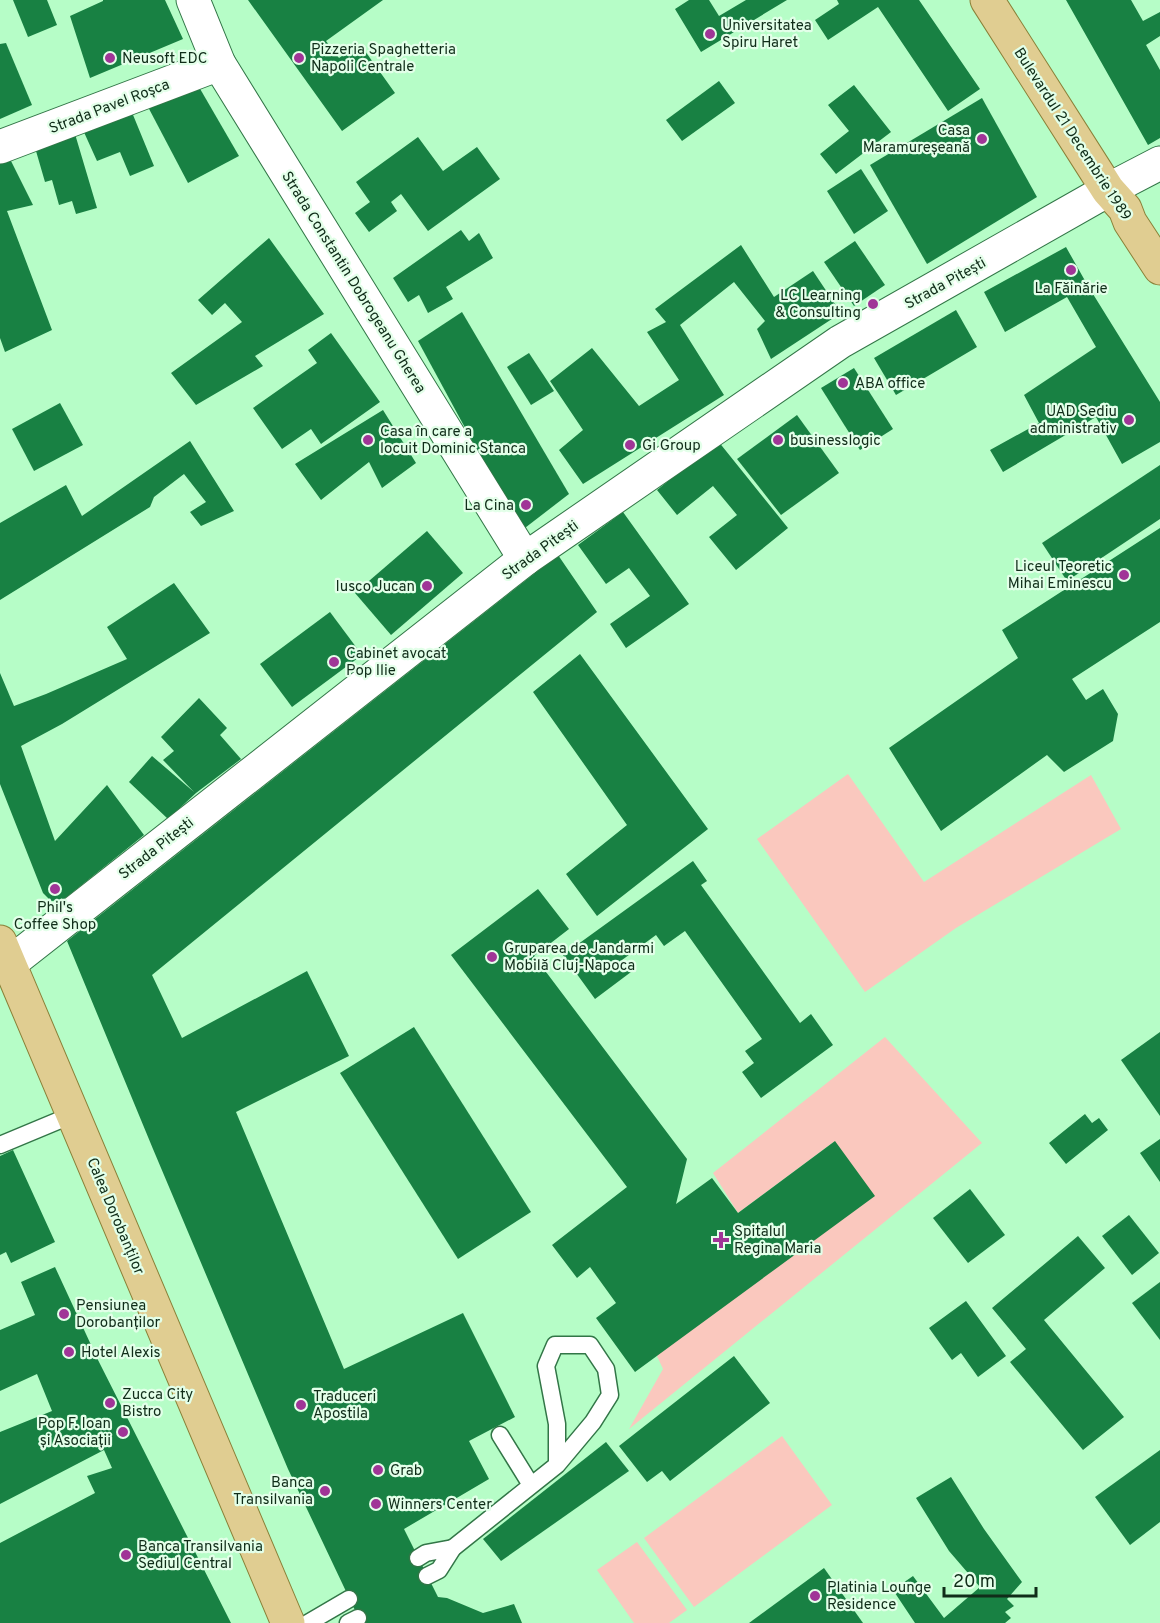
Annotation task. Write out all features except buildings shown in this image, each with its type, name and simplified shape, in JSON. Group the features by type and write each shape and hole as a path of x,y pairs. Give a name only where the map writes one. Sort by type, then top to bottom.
{"main road":[{"name":"Bulevardul 21 Decembrie 1989","path":"987,0 1108,190 1125,209 1130,222 1160,268"},
{"name":"Calea Dorobanților","path":"4,953 288,1623"}],"street":[{"name":"Strada Constantin Dobrogeanu Gherea","path":"193,0 219,64 525,559"},
{"name":"Strada Pavel Roșca","path":"0,147 219,64"},
{"name":"Strada Pitești","path":"4,953 525,559 840,342 1108,190 1160,163"}],"lane":[{"path":"0,1145 72,1115"},
{"path":"428,1576 439,1570 453,1548 557,1465 593,1422 610,1395 606,1369 590,1345 555,1345 546,1366 557,1424 557,1465"},
{"path":"500,1435 531,1485"},
{"path":"418,1558 426,1553 453,1548"},
{"path":"308,1623 349,1599"}],"shaded area":[{"path":"848,774 924,882 1091,775 1121,829 956,928 865,992 757,839"},
{"path":"885,1037 982,1143 629,1429 663,1369 657,1356 835,1141 738,1213 713,1173"},
{"path":"782,1436 832,1505 694,1607 644,1538"},
{"path":"637,1542 687,1610 669,1623 634,1623 597,1570"}],"place":[{"name":"Universitatea Spiru Haret","path":"710,34"},
{"name":"Neusoft EDC","path":"110,58"},
{"name":"Pizzeria Spaghetteria Napoli Centrale","path":"299,58"},
{"name":"Casa Maramureșeană","path":"982,139"},
{"name":"La Făinărie","path":"1071,270"},
{"name":"LC Learning & Consulting","path":"873,304"},
{"name":"ABA office","path":"843,383"},
{"name":"UAD Sediu administrativ","path":"1129,420"},
{"name":"Casa în care a locuit Dominic Stanca","path":"368,440"},
{"name":"businesslogic","path":"778,440"},
{"name":"Gi Group","path":"630,445"},
{"name":"La Cina","path":"526,505"},
{"name":"Liceul Teoretic Mihai Eminescu","path":"1124,575"},
{"name":"Iusco Jucan","path":"427,586"},
{"name":"Cabinet avocat Pop Ilie","path":"334,662"},
{"name":"Phil's Coffee Shop","path":"55,889"},
{"name":"Gruparea de Jandarmi Mobilă Cluj-Napoca","path":"492,957"},
{"name":"Spitalul Regina Maria","path":"721,1240"},
{"name":"Pensiunea Dorobanților","path":"64,1314"},
{"name":"Hotel Alexis","path":"69,1352"},
{"name":"Zucca City Bistro","path":"110,1403"},
{"name":"Traduceri Apostila","path":"301,1405"},
{"name":"Pop F. Ioan și Asociații","path":"123,1432"},
{"name":"Grab","path":"378,1470"},
{"name":"Banca Transilvania","path":"325,1491"},
{"name":"Winners Center","path":"376,1504"},
{"name":"Banca Transilvania Sediul Central","path":"126,1555"},
{"name":"Platinia Lounge Residence","path":"815,1596"}]}
